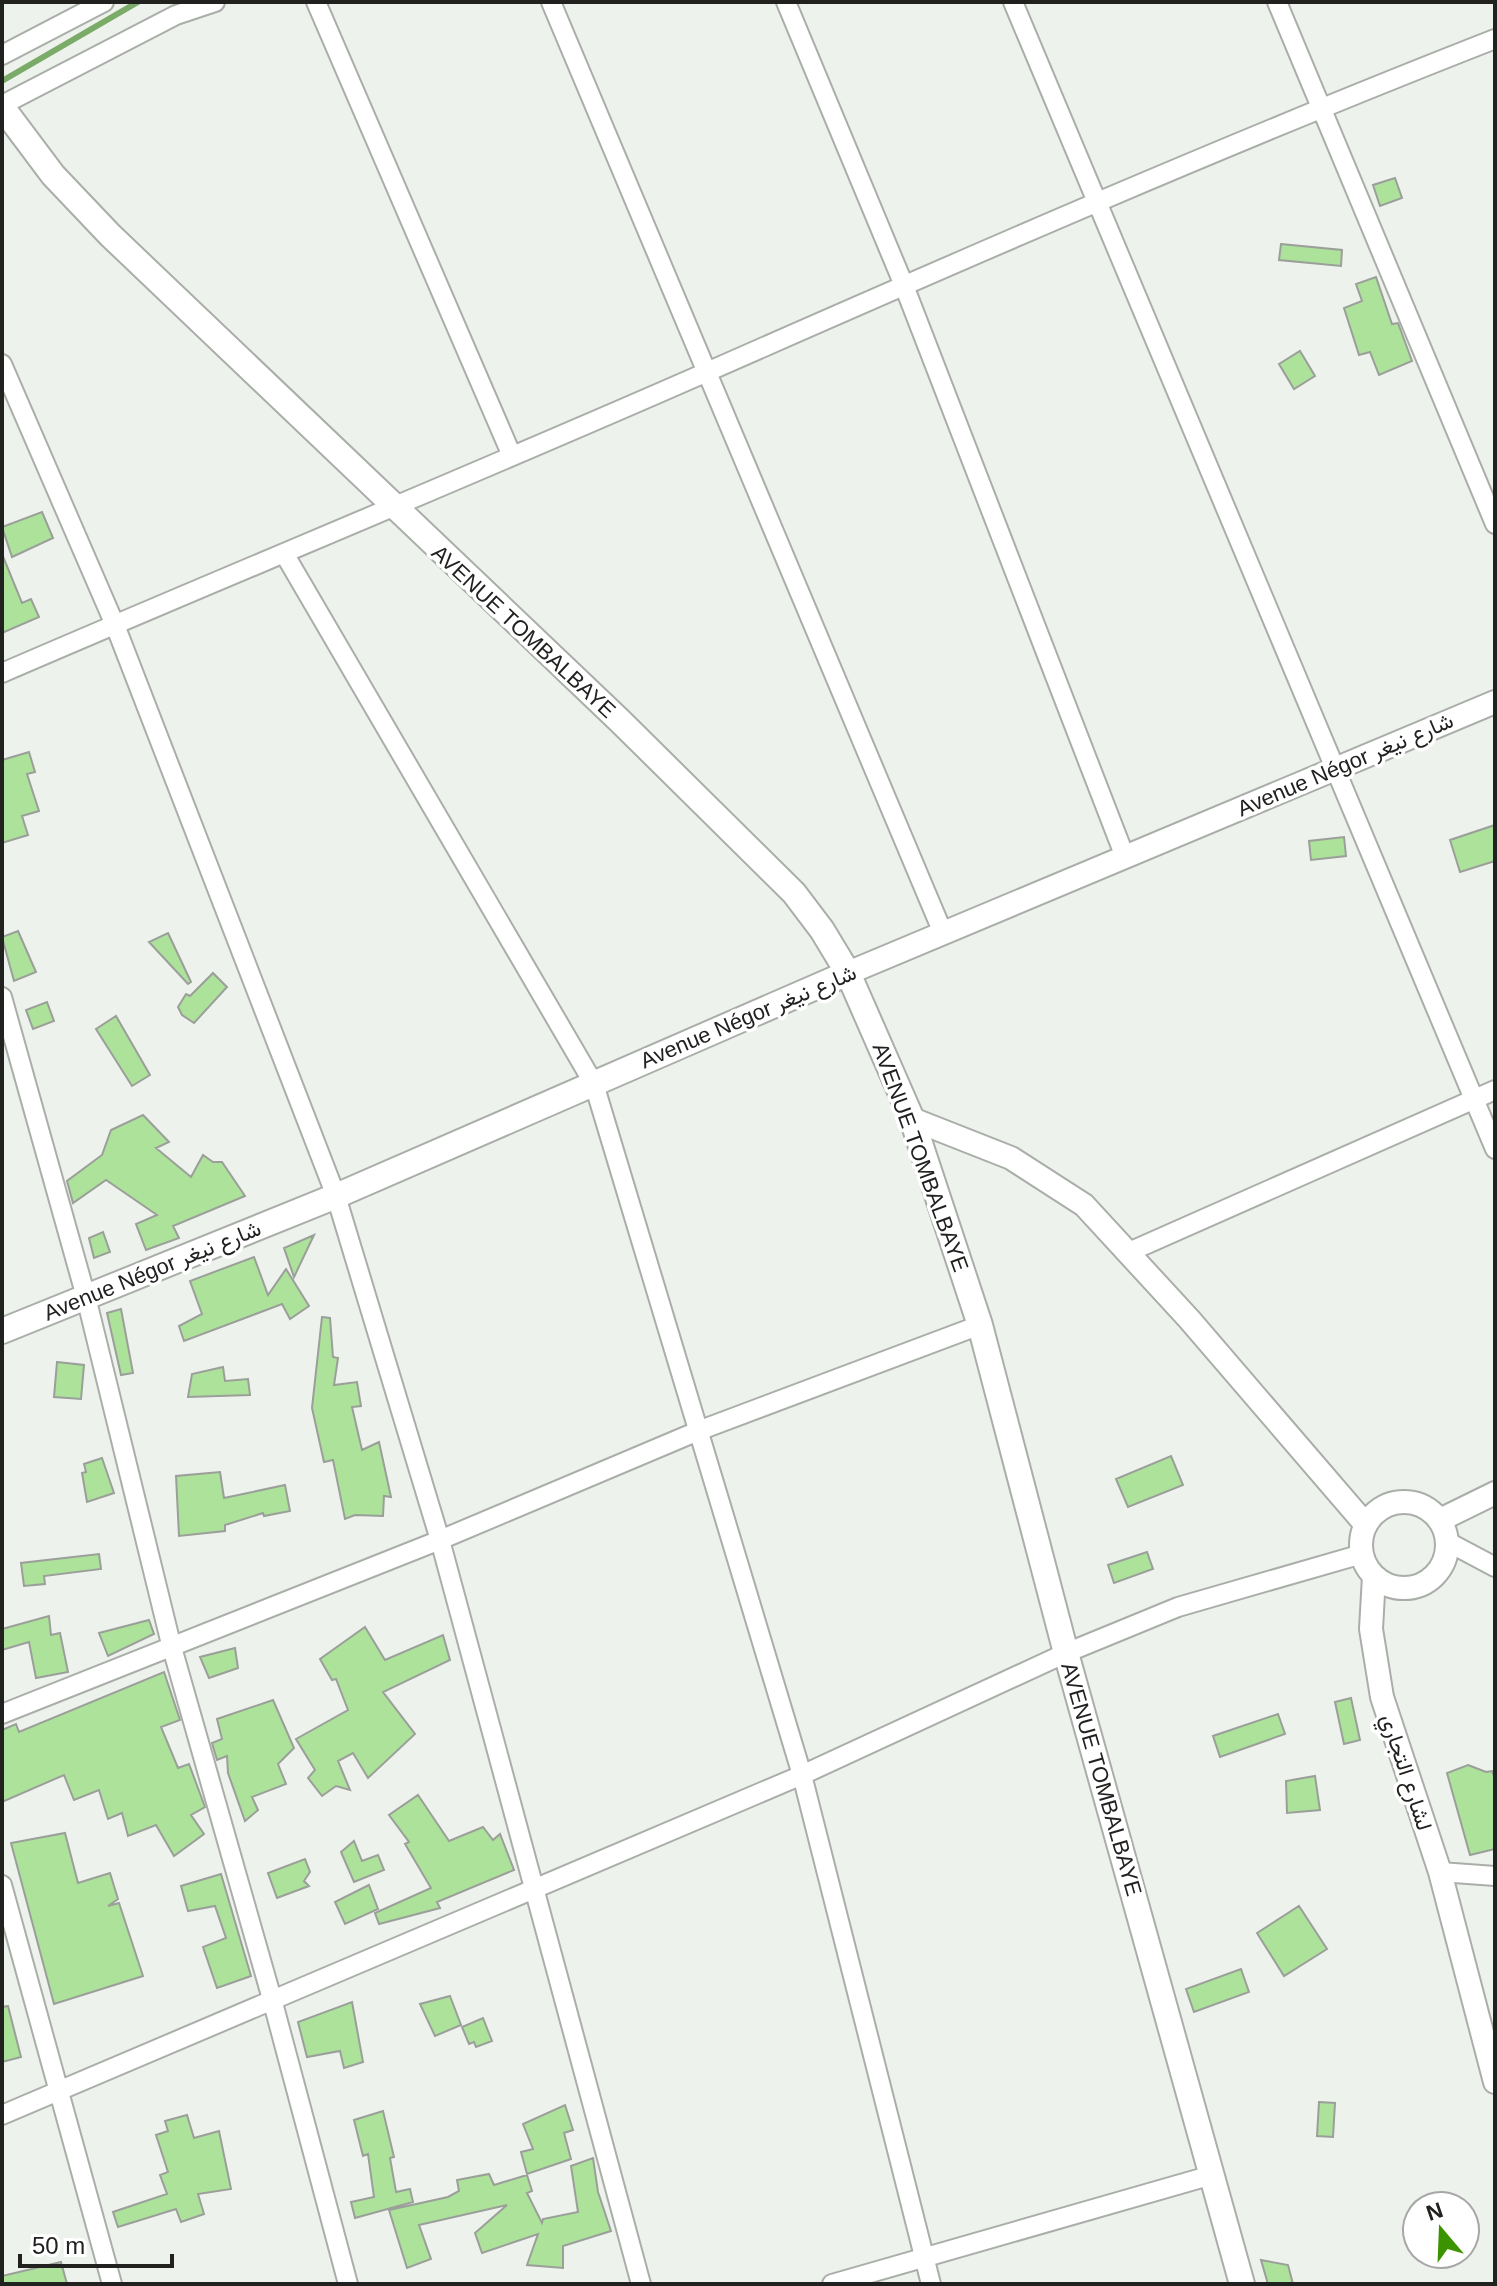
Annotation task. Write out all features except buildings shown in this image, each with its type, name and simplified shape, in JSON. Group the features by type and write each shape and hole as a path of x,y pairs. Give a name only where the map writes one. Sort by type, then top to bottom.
{"main road":[{"name":"AVENUE TOMBALBAYE","path":"2,106 53,175 110,235 619,720 794,893 822,930 848,973 912,1119 980,1325 1066,1653 1242,2284"},
{"name":"Avenue Négor شارع نيغر","path":"2,1331 336,1196 848,973"}],"street":[{"path":"2,55 104,2"},
{"path":"2,106 176,15 215,2"},
{"path":"316,2 512,456"},
{"path":"551,2 943,933"},
{"path":"786,2 903,283 1125,857"},
{"path":"1013,2 1337,766 1495,1149"},
{"path":"1277,2 1495,524"},
{"path":"2,673 706,373 903,283 1321,107 1495,39"},
{"path":"2,364 115,625 336,1196 440,1540 641,2284"},
{"path":"285,555 594,1084 802,1775 931,2284"},
{"name":"Avenue Négor شارع نيغر","path":"848,973 1495,702"},
{"path":"2,997 86,1297 171,1644 272,1999 348,2284"},
{"path":"1129,1252 1495,1090"},
{"path":"912,1119 1011,1158 1084,1205 1129,1252 1366,1525"},
{"path":"2,1714 171,1644 440,1540 698,1431 980,1325"},
{"path":"1440,1520 1495,1493"},
{"path":"1401,1502 1429,1509 1440,1520 1448,1542 1445,1559 1437,1574 1423,1584 1406,1588 1389,1585 1374,1576 1362,1554 1366,1525 1387,1505 1401,1502"},
{"path":"1448,1542 1495,1567"},
{"path":"2,2115 802,1775 1066,1653 1178,1607 1362,1554"},
{"name":"لشارع التجاري","path":"1374,1576 1371,1629 1382,1697 1440,1872 1495,2082"},
{"path":"1440,1872 1495,1876"},
{"path":"2,1885 112,2284"},
{"path":"832,2284 1212,2175"}],"waterway":[{"path":"2,81 138,2"}]}
